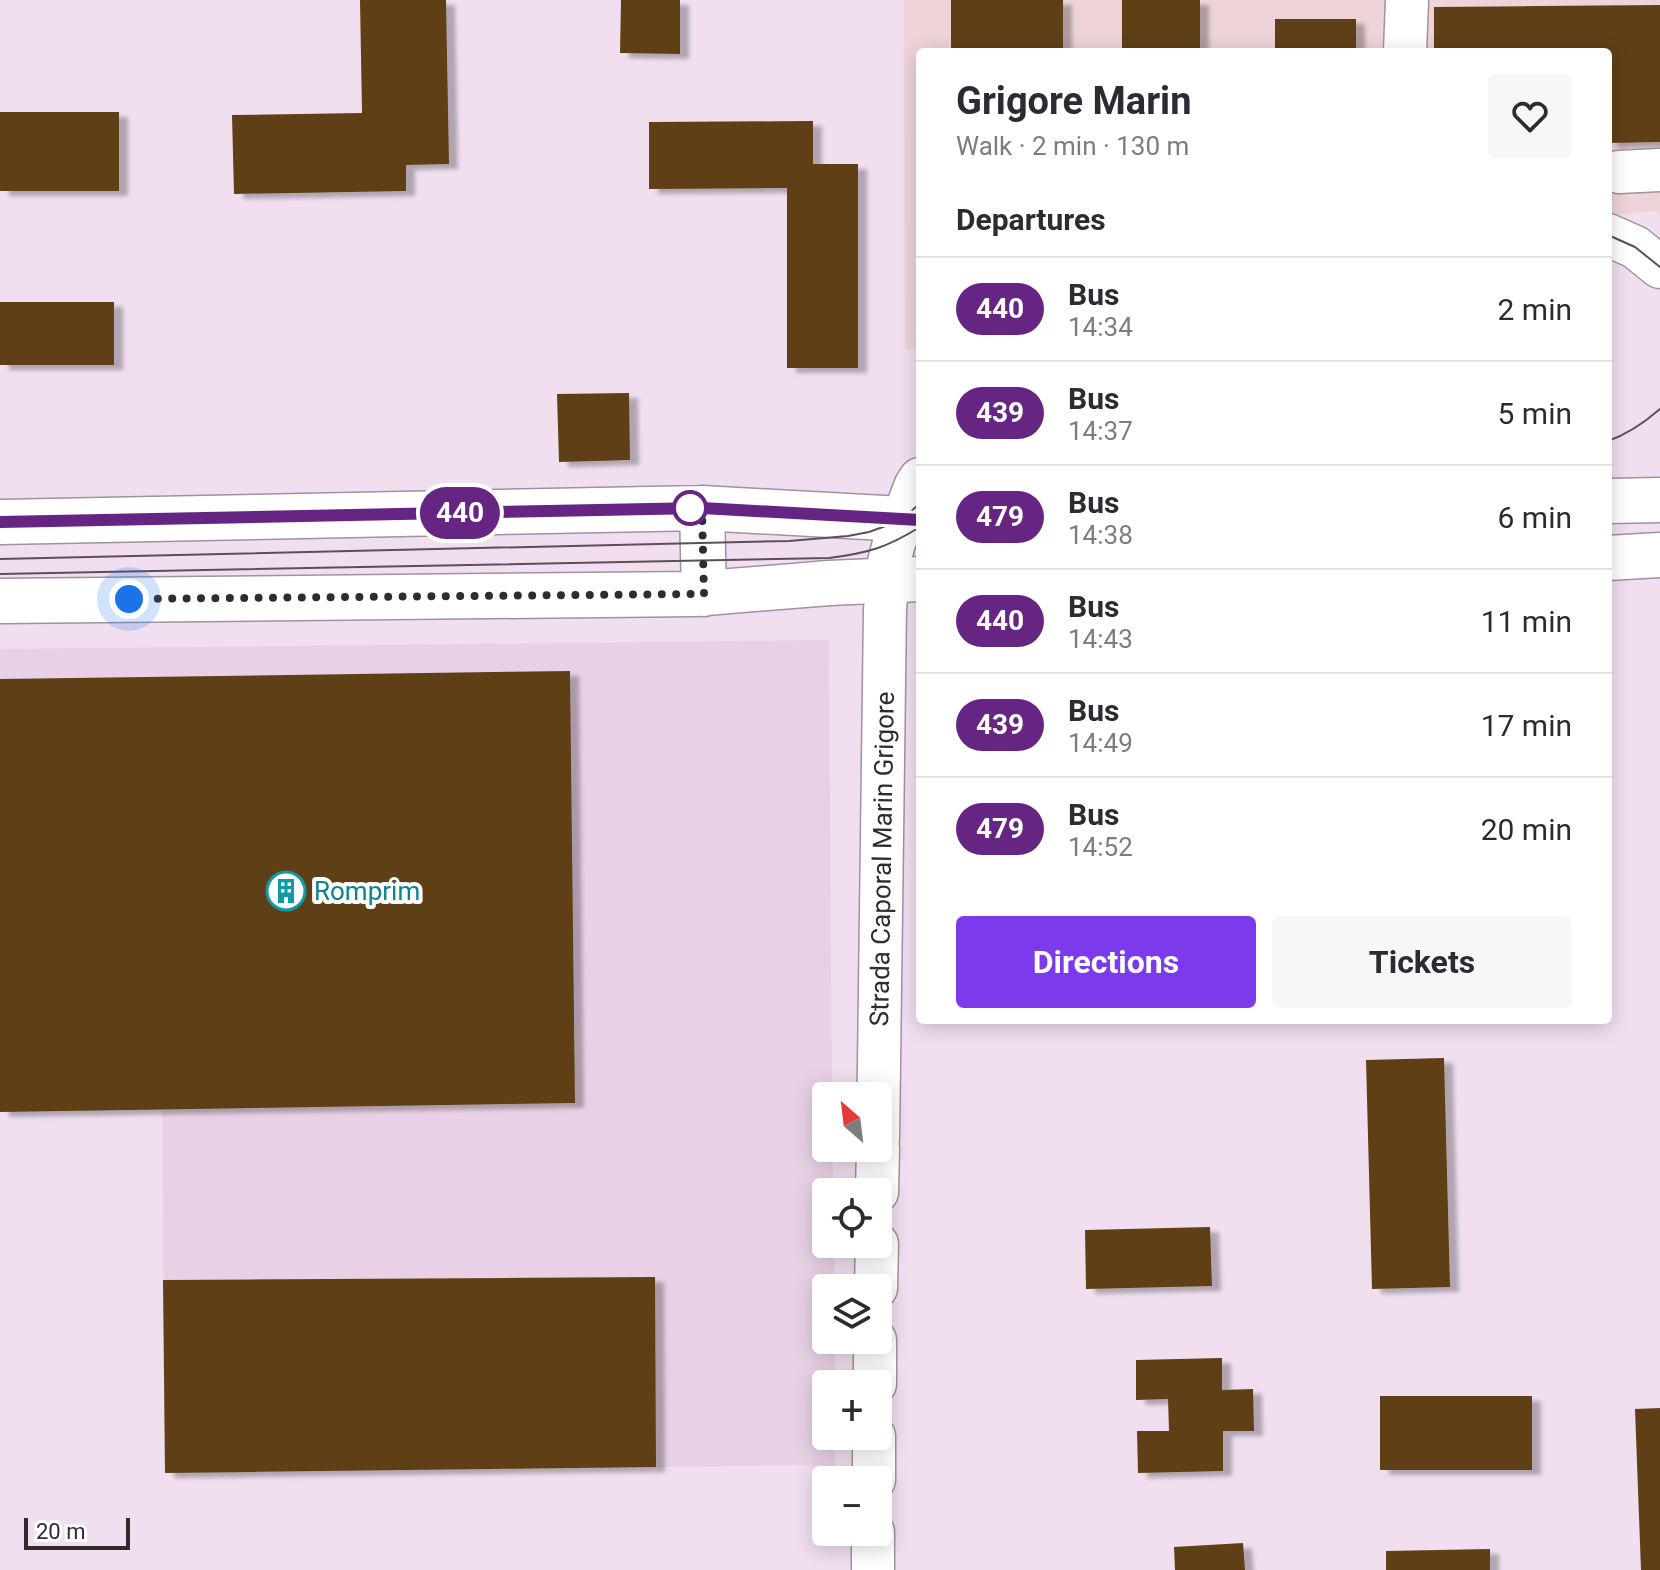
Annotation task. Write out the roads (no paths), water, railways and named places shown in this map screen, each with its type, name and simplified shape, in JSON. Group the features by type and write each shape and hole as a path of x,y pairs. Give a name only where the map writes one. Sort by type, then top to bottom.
{"main road":[{"path":"1612,501 1660,500"},
{"path":"0,522 702,508 911,520"},
{"path":"702,508 704,594"},
{"path":"1612,558 1660,555"},
{"path":"0,601 704,594 904,580"}],"street":[{"path":"1405,48 1407,0"},
{"path":"1619,172 1660,170"},
{"path":"1612,237 1635,247 1660,267"},
{"name":"Strada Caporal Marin Grigore","path":"879,1082 885,610 904,580 894,543 911,520 916,497"},
{"path":"873,1546 873,1570"}],"tram line":[{"path":"1612,237 1635,247 1660,267"},
{"path":"1612,439 1636,428 1660,409"},
{"path":"0,559 789,541 869,532 902,520 916,507"},
{"path":"0,574 829,558 876,548 916,529"}],"place":[{"name":"Romprim","path":"286,891"}]}
